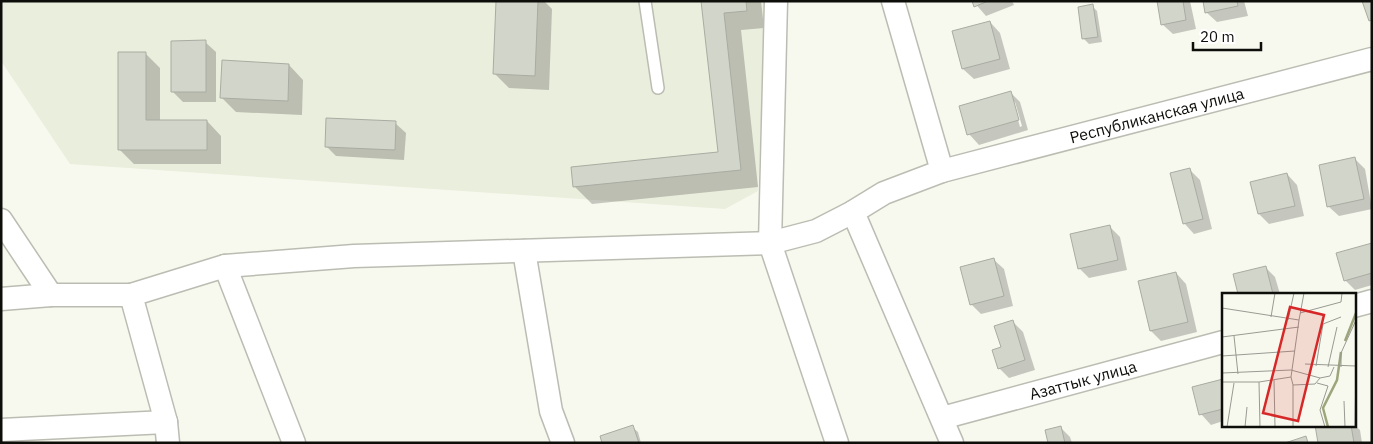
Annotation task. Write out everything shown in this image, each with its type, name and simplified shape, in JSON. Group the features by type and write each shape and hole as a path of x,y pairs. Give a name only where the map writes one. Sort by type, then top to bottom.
{"street":[{"path":"776,1 770,243 837,443"},
{"path":"892,1 942,171"},
{"name":"Республиканская улица","path":"1,299 51,295 131,295 225,266 354,256 770,243 816,231 884,193 942,171 1372,59"},
{"path":"853,212 952,443"},
{"path":"1,220 51,295"},
{"path":"524,251 551,411 563,443"},
{"path":"225,266 294,443"},
{"path":"1,430 167,432 131,295"},
{"path":"1356,305 1372,301"},
{"name":"Азаттык улица","path":"942,418 1222,342"}],"lane":[{"path":"645,1 658,88"}],"shaded area":[{"path":"1,1 766,1 758,191 725,209 70,164 1,61"}],"building":[{"path":"496,1 538,1 535,76 493,74"},
{"path":"701,1 746,1 747,11 724,13 741,170 573,187 571,167 718,152"},
{"path":"972,1 988,1 974,7"},
{"path":"1157,1 1183,1 1186,20 1161,25"},
{"path":"1203,1 1237,1 1238,6 1205,13"},
{"path":"1362,1 1372,1 1372,20 1369,21"},
{"path":"1093,4 1098,37 1082,39 1078,7"},
{"path":"990,21 1000,59 962,69 952,31"},
{"path":"206,40 206,92 171,92 171,41"},
{"path":"118,52 146,52 146,120 207,120 207,150 118,150"},
{"path":"222,60 289,64 288,101 220,98"},
{"path":"1011,91 1019,120 967,135 959,106"},
{"path":"326,118 396,121 395,150 325,147"},
{"path":"1355,157 1364,199 1327,207 1319,165"},
{"path":"1190,168 1203,219 1183,224 1170,173"},
{"path":"1287,173 1295,206 1258,214 1250,182"},
{"path":"1110,225 1118,260 1078,269 1070,234"},
{"path":"1372,243 1372,273 1344,281 1336,253"},
{"path":"994,258 1004,296 970,305 960,267"},
{"path":"1266,266 1273,293 1238,293 1233,274"},
{"path":"1176,272 1188,322 1150,331 1138,281"},
{"path":"1013,320 1025,360 998,369 992,350 1001,347 994,326"},
{"path":"1222,379 1222,409 1199,415 1192,387"},
{"path":"633,425 639,443 602,443 600,436"},
{"path":"1061,426 1065,443 1048,443 1045,430"},
{"path":"1315,426 1351,426 1354,443 1318,443"},
{"path":"1306,436 1308,443 1285,443"}]}
